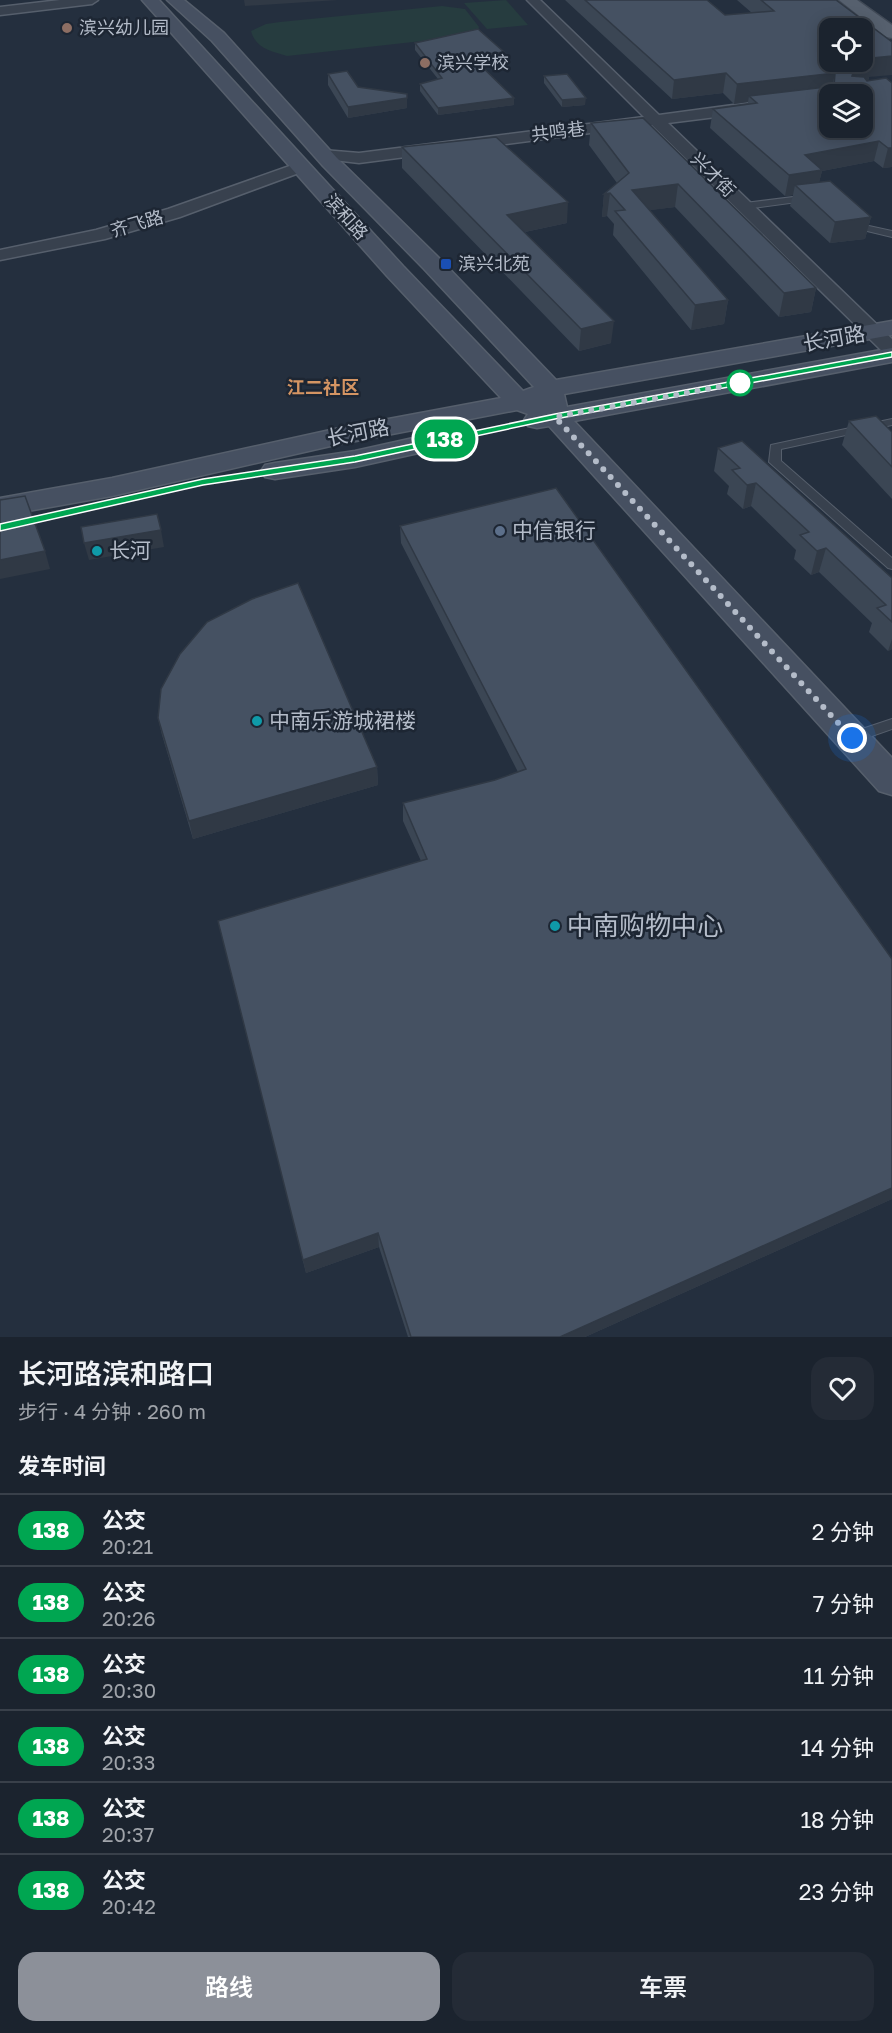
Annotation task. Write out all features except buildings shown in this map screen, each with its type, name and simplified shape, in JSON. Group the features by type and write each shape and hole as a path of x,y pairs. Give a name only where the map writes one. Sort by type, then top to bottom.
{"main road":[{"name":"滨和路","path":"150,0 306,173 519,402 553,403"},
{"name":"滨和路","path":"175,0 218,37 323,154 432,264 553,403 892,781"},
{"path":"847,0 892,33"},
{"name":"长河路","path":"0,527 203,482 355,459 553,403 882,330"},
{"name":"长河路","path":"553,403 892,355"},
{"name":"长河路","path":"0,507 112,487 335,437 519,402"}],"street":[{"path":"0,11 92,0"},
{"name":"兴才街","path":"533,0 745,206 882,330 892,350"},
{"name":"共鸣巷","path":"323,154 359,158 761,106"},
{"name":"共鸣巷","path":"340,172 346,165 359,158"},
{"name":"齐飞路","path":"0,255 110,232 174,213 270,179 306,173"}],"lane":[{"path":"745,206 816,197"},
{"path":"850,215 866,228 892,234"},
{"path":"892,422 775,447 775,455 776,462 892,565"},
{"path":"852,738 892,724"}],"green space":[{"path":"506,0 528,25 487,29 464,3"},
{"path":"442,6 465,9 479,27 476,35 287,56 260,46 251,31 266,24 280,22"}],"bus line":[{"name":"138","path":"0,527 203,482 355,459 555,417 892,355"}],"place":[{"name":"滨兴幼儿园","path":"67,28"},
{"name":"滨兴学校","path":"425,63"},
{"name":"滨兴北苑","path":"446,264"},
{"name":"中信银行","path":"500,531"},
{"name":"长河","path":"97,551"},
{"name":"中南乐游城裙楼","path":"257,721"},
{"name":"中南购物中心","path":"555,926"}],"district":[{"name":"江二社区","path":"323,388"}],"route":[{"path":"740,383 555,417 852,738"}]}
